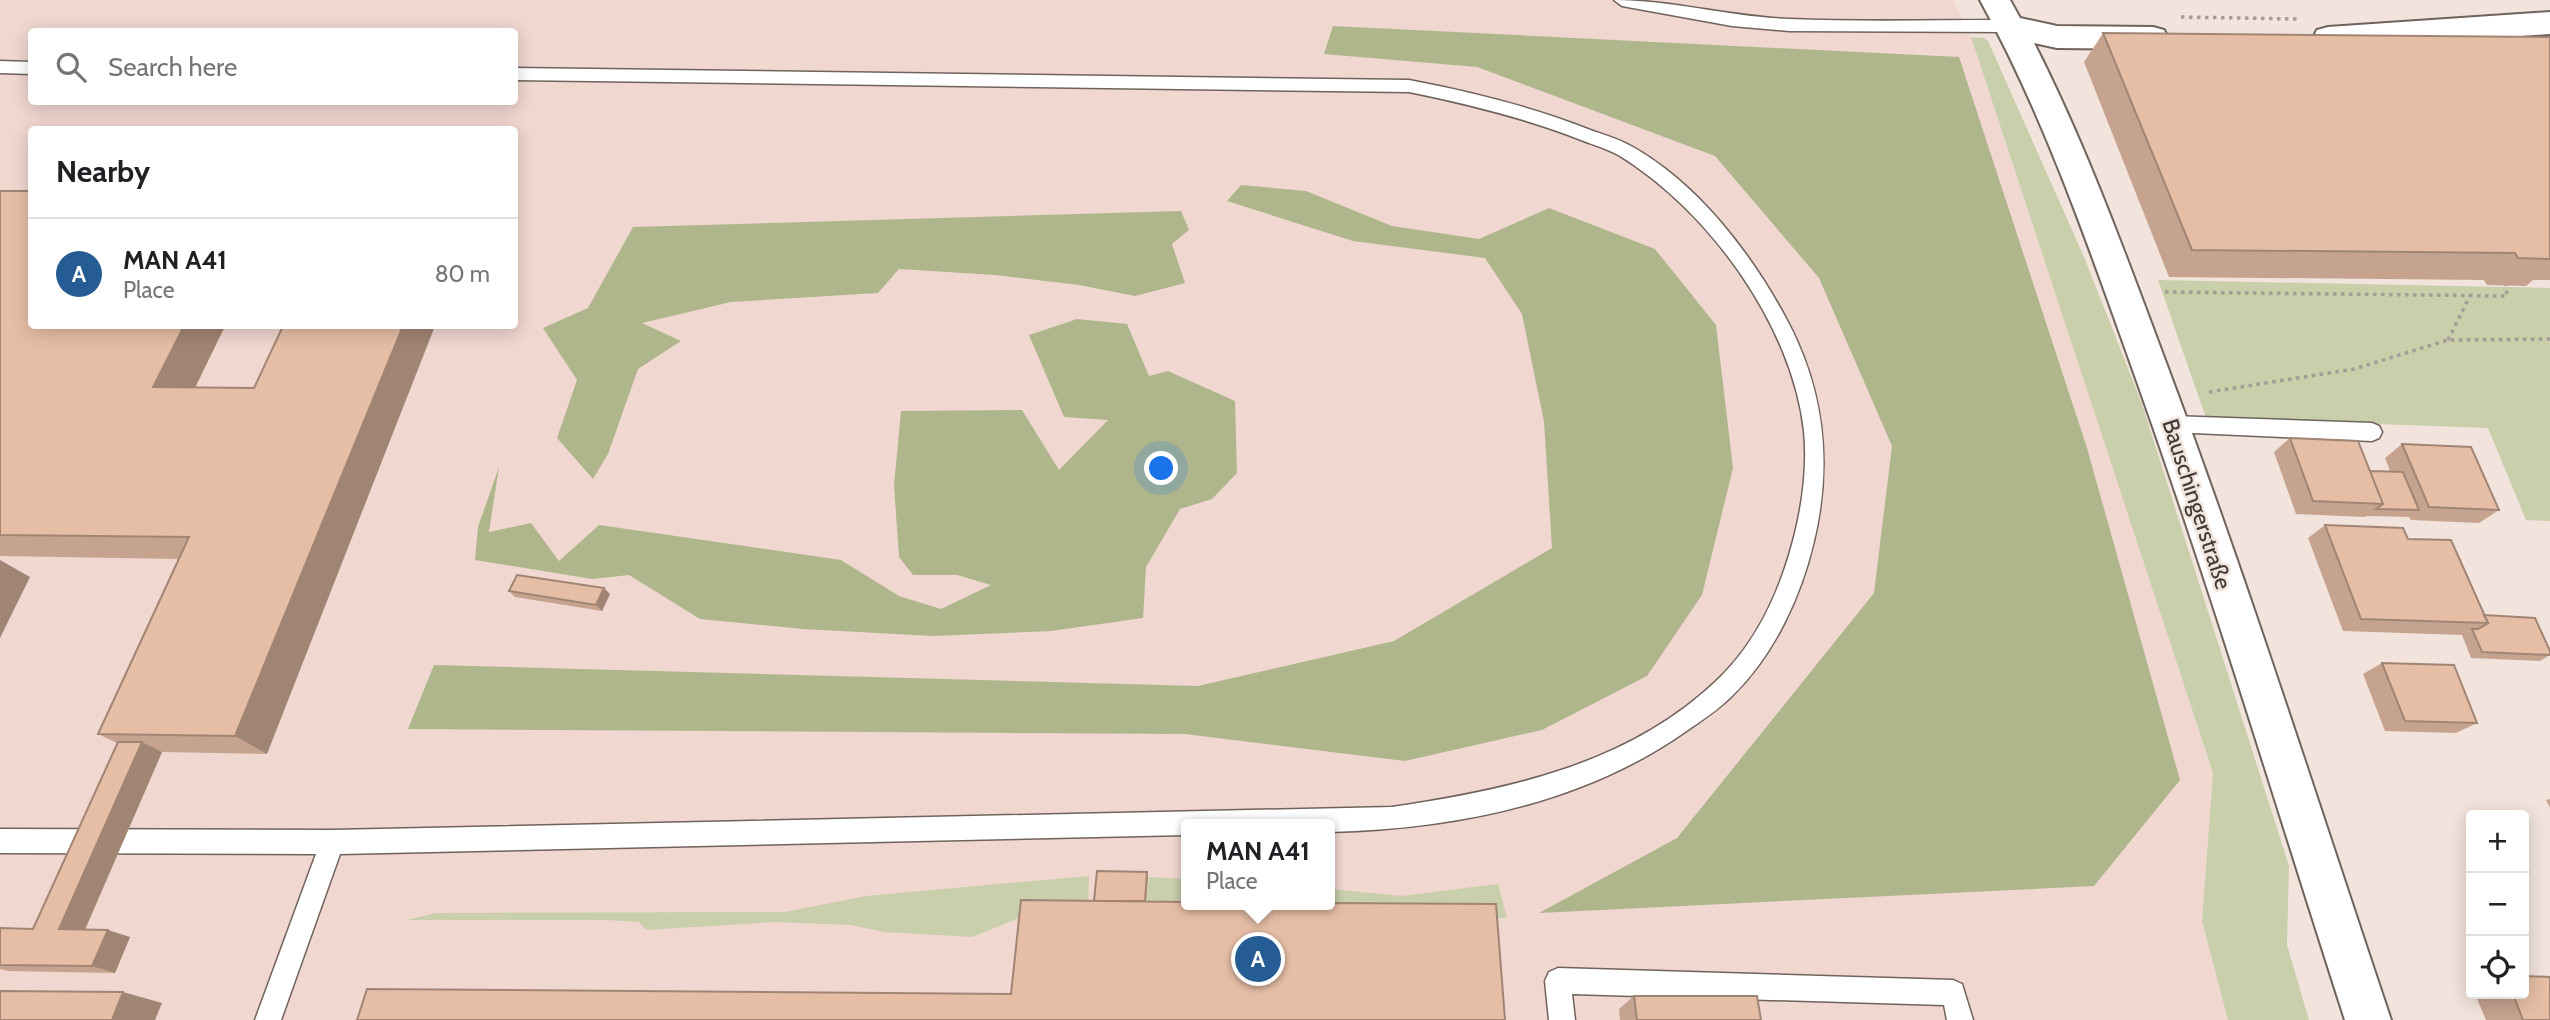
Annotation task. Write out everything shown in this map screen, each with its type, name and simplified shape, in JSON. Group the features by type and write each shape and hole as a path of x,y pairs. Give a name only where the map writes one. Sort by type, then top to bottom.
{"street":[{"path":"2002,13 2057,37 2180,38"},
{"name":"Bauschingerstraße","path":"2002,13 2083,189 2171,424 2368,1020"},
{"path":"2304,39 2542,31"}],"lane":[{"path":"1622,0 1732,20 1789,25 2002,13"},
{"path":"0,67 28,68"},
{"path":"518,74 1409,86 1474,98 1553,121 1628,152 1673,188 1710,224 1746,267 1770,305 1797,362 1812,417 1815,473 1807,528 1793,584 1764,638 1727,687 1672,729 1605,768 1535,793 1464,809 1392,819 1335,820"},
{"path":"2171,424 2372,432"},
{"path":"0,841 332,842 1181,824"},
{"path":"268,1020 332,842"},
{"path":"1562,1020 1558,981 1953,993 1960,1020"}],"path":[{"path":"2152,291 2507,296 2506,285"},
{"path":"2448,340 2470,296"},
{"path":"2200,393 2354,369 2448,340 2550,339"}],"shaded area":[{"path":"0,0 1953,0 1971,37 2213,773 2202,921 2228,1020 0,1020"}],"green space":[{"path":"1333,26 1959,57 2087,448 2180,780 2094,886 1539,913 1677,838 1874,593 1892,446 1819,278 1715,156 1477,67 1324,54"},
{"path":"1971,37 1988,41 2084,257 2142,404 2289,866 2287,945 2309,1020 2228,1020 2202,921 2213,773"},
{"path":"1241,185 1306,191 1392,226 1479,239 1549,208 1655,249 1716,325 1733,468 1702,595 1647,676 1542,730 1405,761 1185,734 408,729 434,665 1198,686 1394,641 1552,548 1544,422 1522,314 1485,258 1353,241 1227,201"},
{"path":"1181,211 1189,230 1172,244 1185,283 1135,296 1079,285 995,275 899,269 878,293 731,302 642,323 681,341 638,369 608,454 593,479 557,438 577,380 543,328 588,308 633,227"},
{"path":"2158,280 2550,288 2550,521 2526,520 2488,428 2206,418"},
{"path":"1077,319 1127,324 1149,376 1168,371 1235,401 1237,473 1212,499 1180,509 1146,567 1143,618 1051,631 933,636 803,629 700,619 629,575 592,579 475,560 478,527 499,467 489,532 531,523 559,561 599,525 841,560 899,596 941,609 991,585 957,575 913,575 899,557 894,485 901,411 1022,410 1059,470 1108,420 1064,417 1029,335"},
{"path":"1089,876 1088,907 1029,914 972,937 884,932 851,925 774,922 646,930 639,922 608,920 407,920 436,913 785,912 866,896"},
{"path":"1149,877 1181,879 1181,910 1335,910 1335,889 1402,896 1498,884 1507,918 1145,915"}],"building":[{"path":"2103,33 2550,37 2550,259 2518,258 2515,253 2192,250"},
{"path":"0,191 28,191 28,329 182,329 153,387 254,388 282,329 402,329 235,736 98,734 189,537 0,535"},
{"path":"2290,438 2358,441 2383,504 2313,501"},
{"path":"2402,444 2471,447 2499,510 2429,507"},
{"path":"2370,471 2403,472 2419,510 2376,509 2383,504"},
{"path":"2325,525 2403,528 2408,539 2451,540 2488,623 2361,619"},
{"path":"517,575 604,588 596,605 509,591"},
{"path":"2484,615 2535,618 2550,655 2482,652 2472,629 2478,629 2488,623"},
{"path":"2382,663 2454,665 2477,723 2405,721"},
{"path":"118,742 142,742 59,929 108,930 92,966 0,965 0,928 33,929"},
{"path":"1097,871 1147,872 1145,901 1094,901"},
{"path":"1021,900 1181,902 1181,910 1335,910 1335,903 1496,904 1505,1020 357,1020 367,989 1011,994"},
{"path":"2529,976 2550,977 2550,1020 2523,1020 2515,999 2529,999"},
{"path":"0,991 123,992 112,1020 0,1020"},
{"path":"1634,996 1757,996 1761,1020 1637,1020"}],"place":[{"name":"MAN A41","path":"1258,959"}]}
